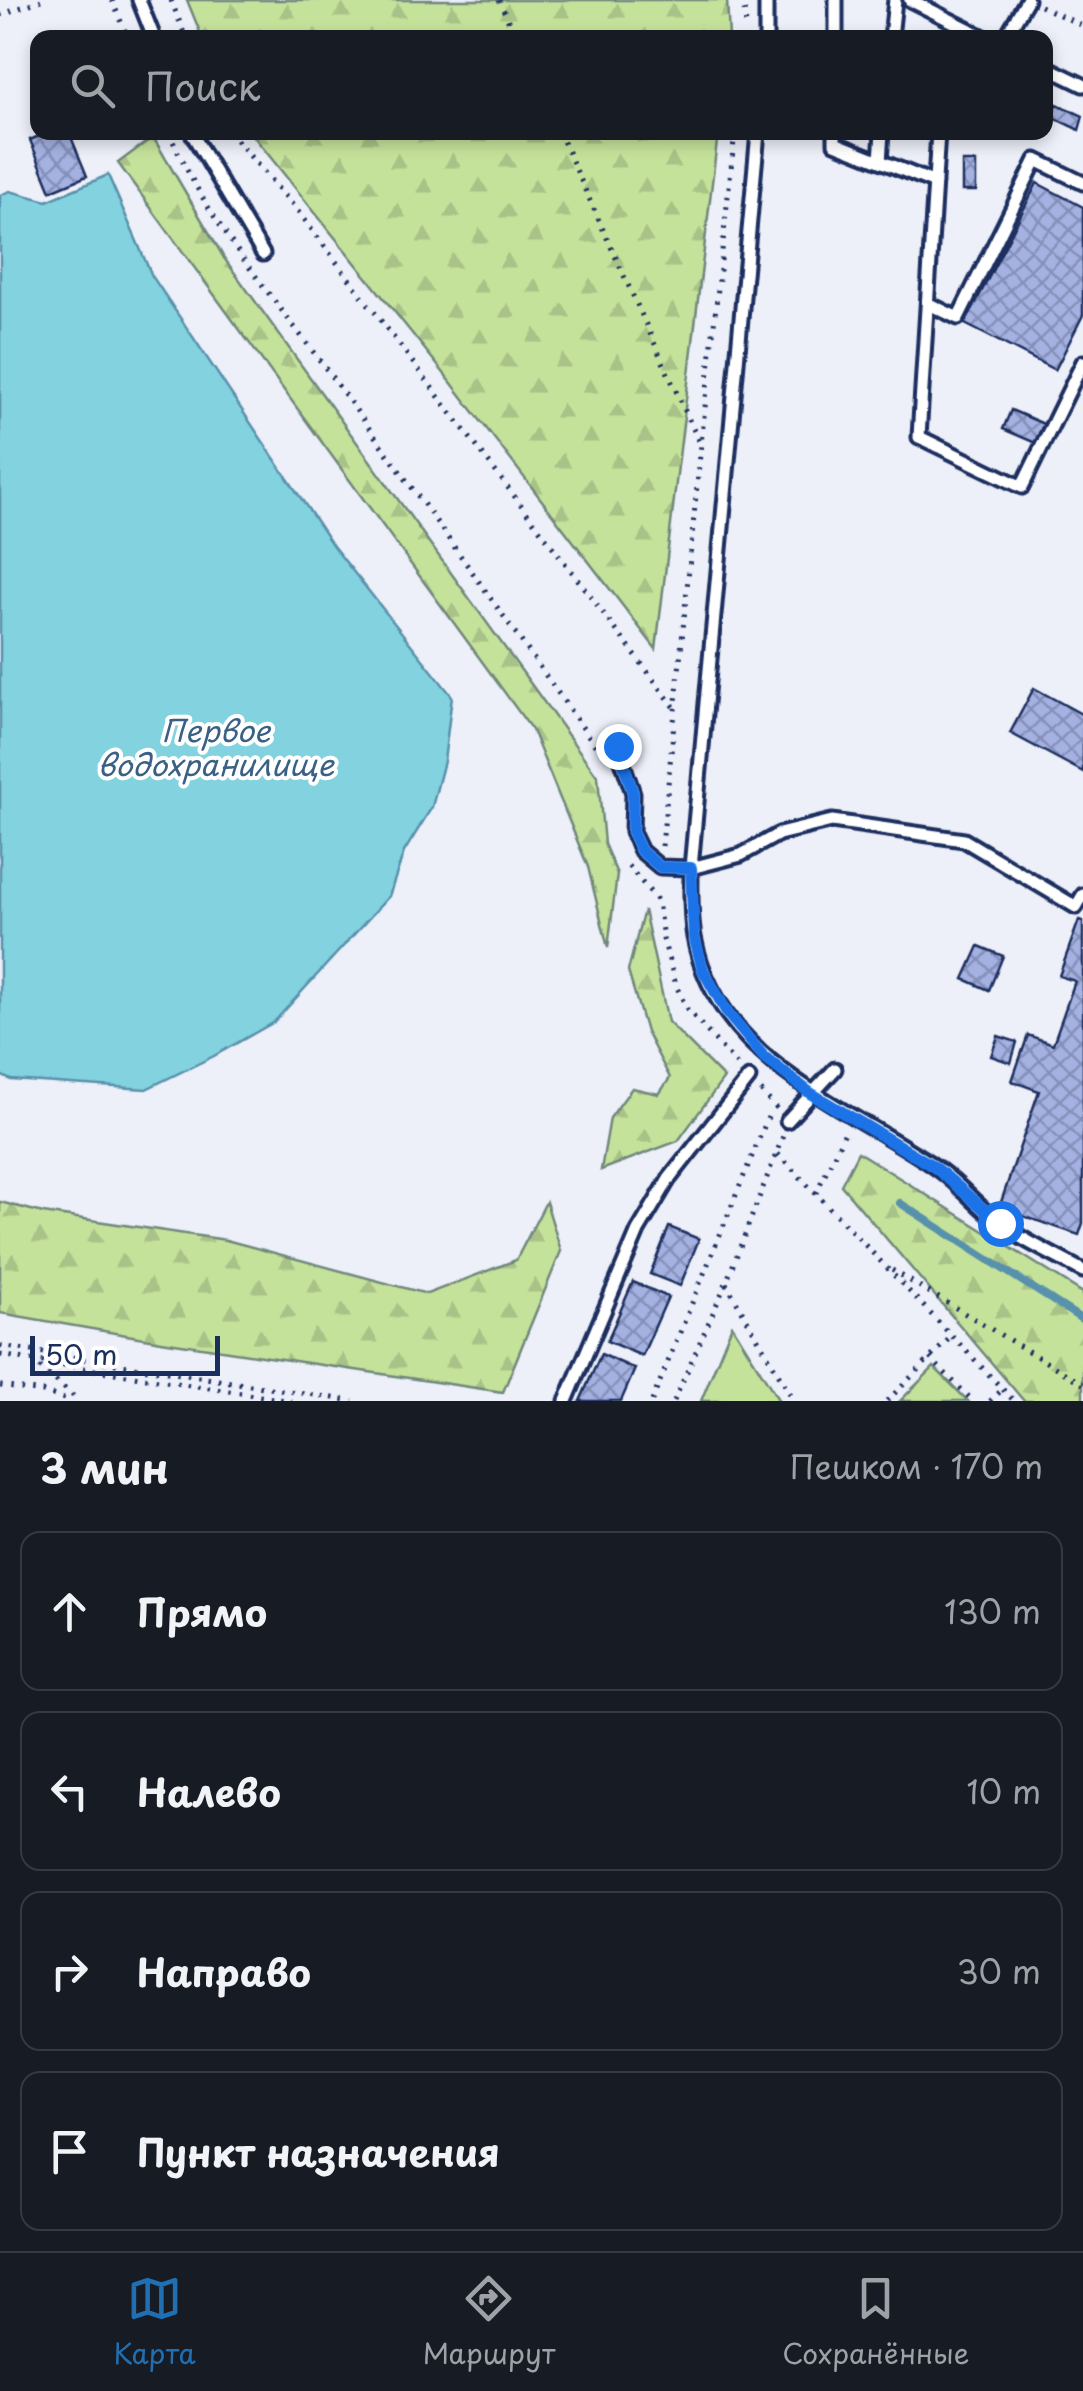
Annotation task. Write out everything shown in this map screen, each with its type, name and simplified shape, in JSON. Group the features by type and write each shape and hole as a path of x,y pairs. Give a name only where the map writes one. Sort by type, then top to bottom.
{"lane":[{"path":"139,0 151,30"},
{"path":"766,0 766,30"},
{"path":"836,0 836,30"},
{"path":"892,30 895,0"},
{"path":"910,0 970,30"},
{"path":"1010,30 1028,0"},
{"path":"1053,70 1083,85"},
{"path":"196,140 262,254"},
{"path":"757,140 691,868 694,936 703,970 728,1014 764,1057 810,1093 936,1168 1000,1223 1083,1271"},
{"path":"836,140 836,144 935,183"},
{"path":"880,161 881,140"},
{"path":"938,140 919,436 1022,487 1083,362"},
{"path":"929,304 958,318 1036,160 1083,182"},
{"path":"618,746 633,793 632,832 641,851 660,867 691,868 741,855 779,834 832,820 964,840 1076,906 1083,895"},
{"path":"788,1121 835,1068"},
{"path":"566,1401 638,1230 669,1179 749,1078"}],"path":[{"path":"0,15 41,0"},
{"path":"112,0 125,30"},
{"path":"171,0 183,30"},
{"path":"499,0 512,30"},
{"path":"743,0 746,30"},
{"path":"1028,0 1083,26"},
{"path":"172,140 244,263 326,369 604,758"},
{"path":"236,140 297,210 676,709"},
{"path":"563,140 700,444"},
{"path":"662,846 700,444 734,140"},
{"path":"621,858 658,901"},
{"path":"652,1401 773,1105 788,1121 726,1283 674,1401"},
{"path":"816,1193 852,1118"},
{"path":"777,1152 1014,1401"},
{"path":"885,1266 1083,1384"},
{"path":"726,1283 794,1401"},
{"path":"887,1401 952,1336"},
{"path":"0,1346 353,1401"},
{"path":"0,1355 292,1401"},
{"path":"930,1358 972,1401"},
{"path":"31,1360 79,1401"},
{"path":"0,1386 43,1392 70,1401"},
{"path":"990,1401 1003,1389"}],"green space":[{"path":"187,0 727,0 729,30 199,30"},
{"path":"149,140 155,140 224,258 598,777 604,844 617,874 608,948 588,867 532,730 118,163"},
{"path":"257,140 717,140 656,649 447,377"},
{"path":"644,910 668,1022 724,1078 678,1141 601,1170 610,1118 632,1088 659,1094 670,1078 646,1032 628,971"},
{"path":"858,1152 1083,1293 1083,1401 1024,1401 841,1185"},
{"path":"0,1202 43,1213 226,1240 427,1294 516,1260 546,1202 561,1251 503,1392 0,1313"},
{"path":"732,1325 779,1401 701,1401"},
{"path":"934,1367 968,1401 900,1401"}],"water":[{"name":"Первое водохранилище","path":"108,175 152,276 333,546 452,696 444,761 432,807 404,852 389,896 274,1022 146,1089 11,1080 0,1075 0,195 10,191 47,201"}],"building":[{"path":"1057,104 1083,116 1079,130 1053,117"},
{"path":"30,140 72,140 87,176 51,191"},
{"path":"962,162 976,162 976,191 962,191"},
{"path":"1037,183 1083,207 1083,315 1055,370 965,324"},
{"path":"1011,410 1046,425 1038,444 1003,429"},
{"path":"1034,688 1083,715 1083,772 1010,733"},
{"path":"1079,920 1083,921 1083,1223 1079,1235 999,1208 1039,1091 1012,1081 1028,1035 1053,1044 1075,981 1059,976"},
{"path":"979,946 1003,956 989,990 964,979"},
{"path":"998,1036 1017,1042 1011,1063 991,1056"},
{"path":"669,1227 699,1239 680,1286 650,1274"},
{"path":"633,1282 668,1297 642,1356 607,1341"},
{"path":"601,1354 635,1369 621,1401 580,1401"}],"waterway":[{"path":"900,1203 1083,1320"}],"route":[{"path":"618,746 633,793 632,832 641,851 660,867 691,868 694,936 703,970 728,1014 764,1057 810,1093 936,1168 1000,1223"}]}
